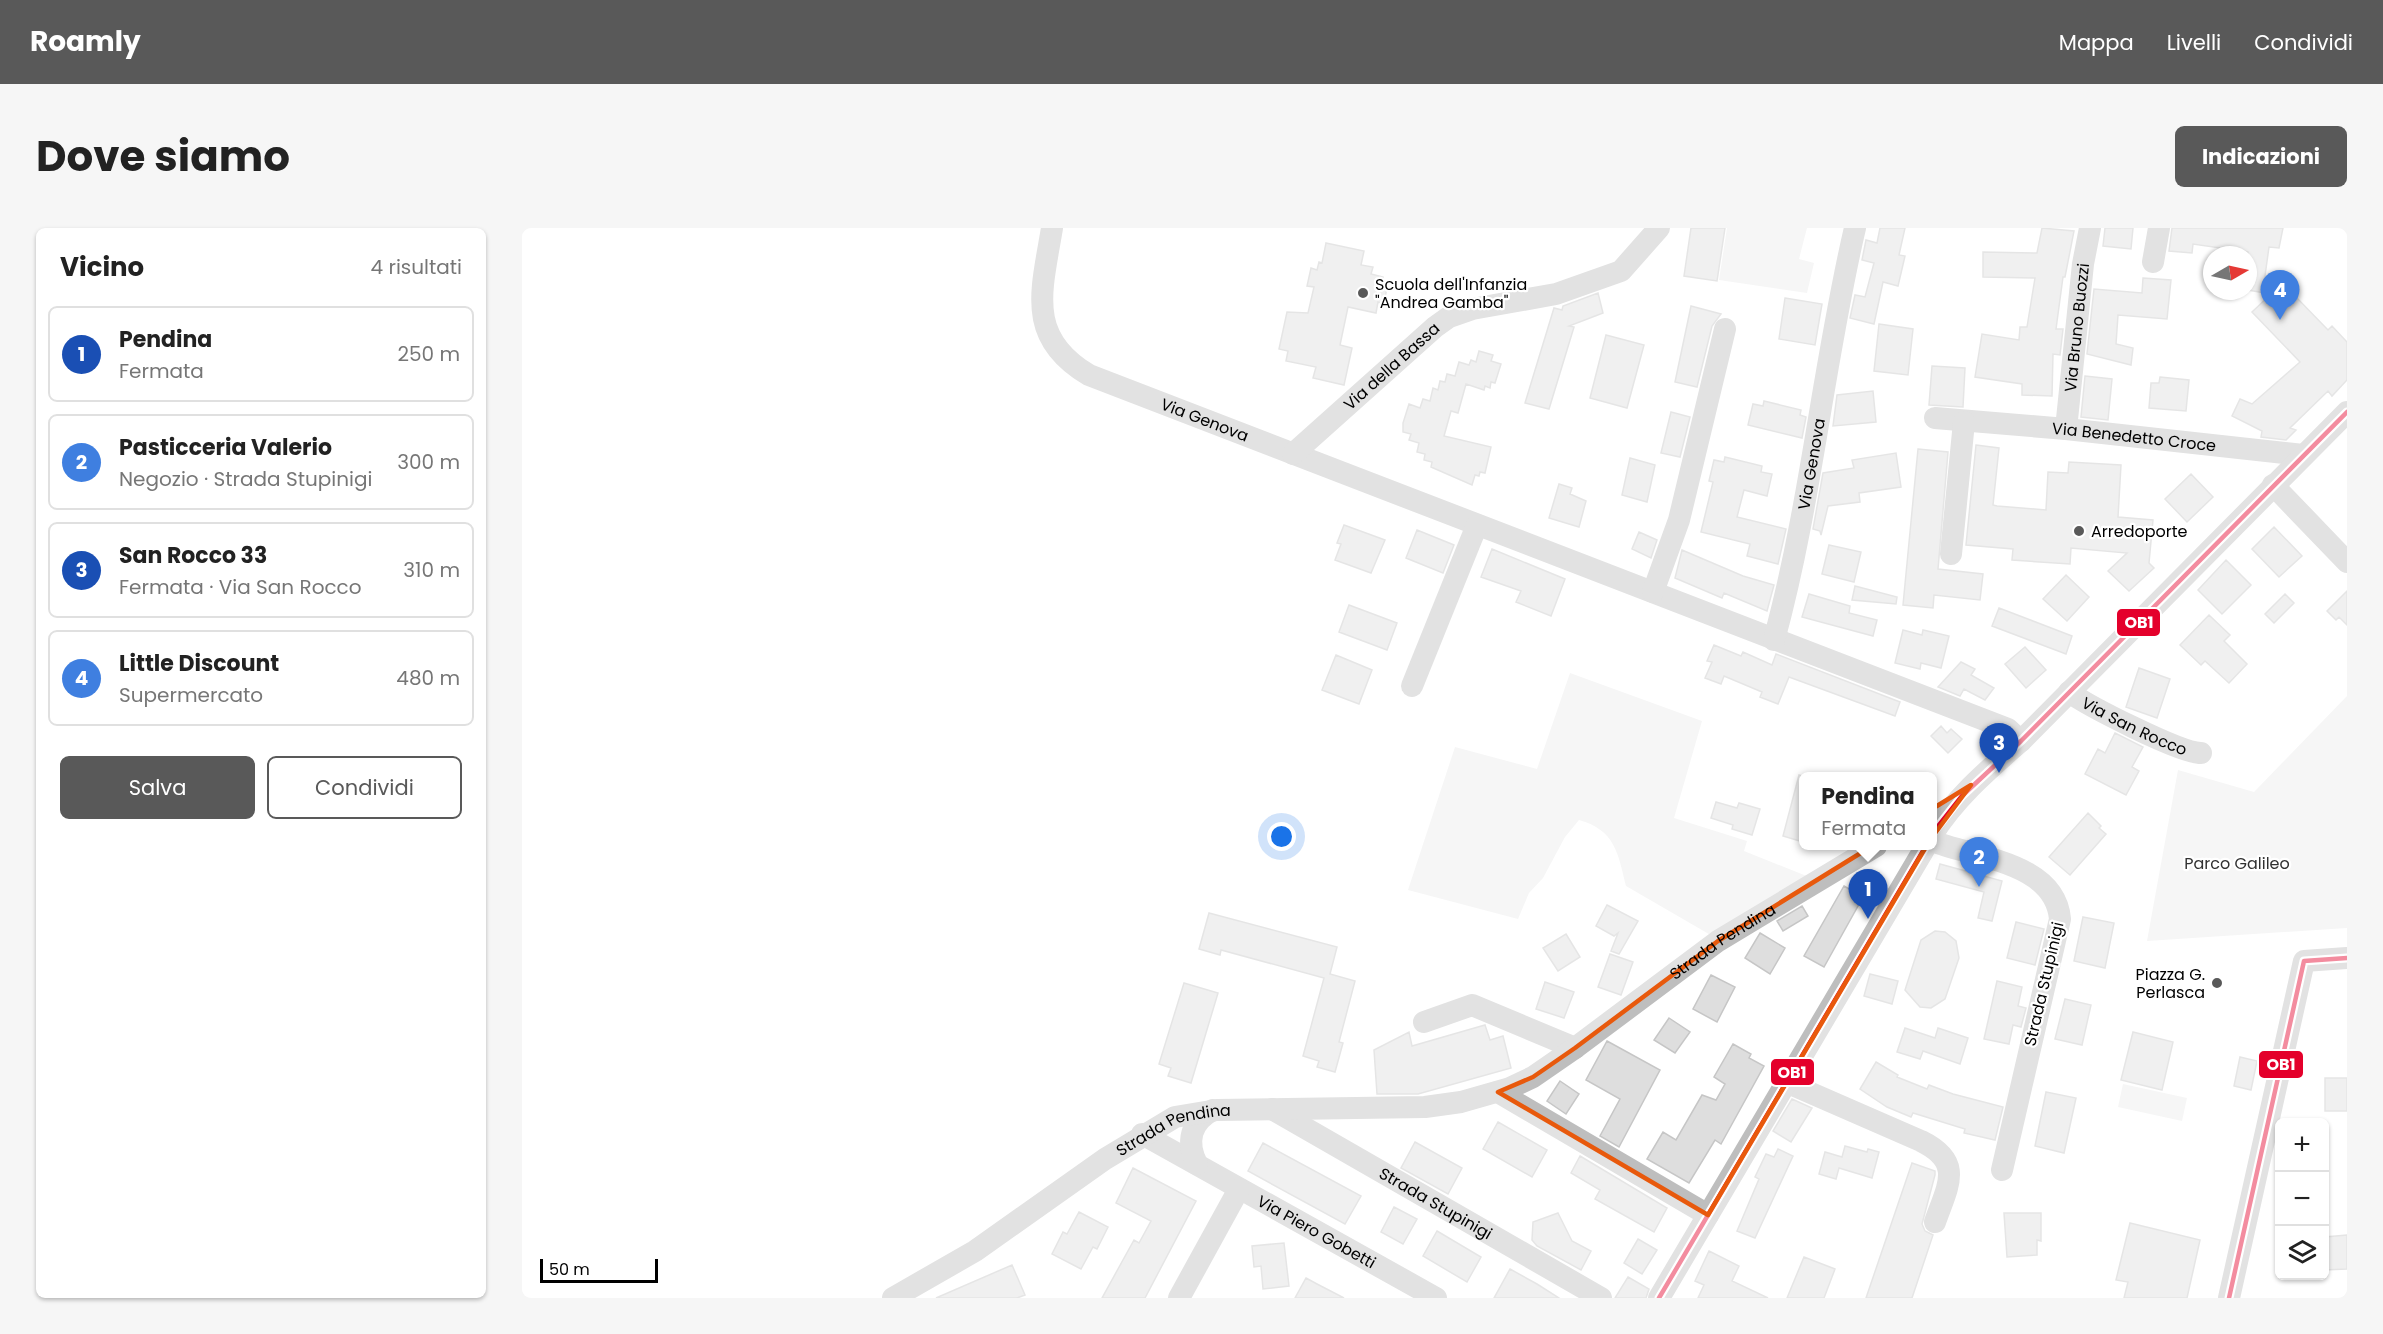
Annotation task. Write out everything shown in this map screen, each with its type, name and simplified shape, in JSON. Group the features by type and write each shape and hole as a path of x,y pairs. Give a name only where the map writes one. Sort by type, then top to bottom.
{"street":[{"name":"Via Genova","path":"1052,228 1041,315 1048,335 1063,357 1089,375 2008,729 2021,741"},
{"name":"Via della Bassa","path":"1293,454 1449,317 1472,309 1556,294 1622,271 1659,228"},
{"name":"Via Genova","path":"1774,640 1788,587 1841,287 1855,228"},
{"name":"Via Bruno Buozzi","path":"2066,429 2083,264 2090,228"},
{"path":"2153,262 2159,228"},
{"path":"1653,592 1679,520 1725,329"},
{"name":"Via San Rocco","path":"1937,828 1971,785 2021,741 2347,412"},
{"name":"Via Benedetto Croce","path":"1935,418 2066,429 2303,455"},
{"path":"1951,554 1964,422"},
{"path":"2273,485 2347,562"},
{"path":"1412,686 1477,525"},
{"name":"Via San Rocco","path":"2069,692 2084,703 2183,749 2201,753"},
{"path":"1937,807 1971,785"},
{"name":"Strada Stupinigi","path":"1937,843 2024,869 2049,889 2060,910 2060,919 2002,1170"},
{"name":"Strada Pendina","path":"893,1298 975,1251 1142,1134 1174,1117 1213,1110 1425,1107 1461,1102 1498,1092 1533,1077 1718,941 1869,850"},
{"path":"1659,1298 1924,850"},
{"path":"2229,1298 2304,961 2347,958"},
{"path":"1424,1022 1472,1005 1575,1048"},
{"path":"1788,1083 1942,1153 1948,1162 1950,1178 1935,1222"},
{"path":"1498,1092 1708,1215"},
{"name":"Strada Stupinigi","path":"1271,1108 1601,1298"},
{"path":"1197,1164 1191,1153 1191,1133 1200,1118 1213,1110"},
{"name":"Via Piero Gobetti","path":"1142,1134 1436,1298"},
{"path":"1179,1298 1239,1189"}],"highlighted area":[{"path":"1971,785 1930,840 1708,1215 1498,1092 1533,1077 1718,941"}],"green space":[{"path":"1727,228 1807,228 1799,259 1814,263 1807,293 1719,280"},
{"path":"1570,673 1702,721 1674,818 1747,841 1744,851 1814,879 1714,937 1626,886 1613,844 1600,830 1579,820 1565,837 1543,878 1529,893 1518,919 1408,890 1455,747 1537,769"},
{"name":"Parco Galileo","path":"2347,696 2347,928 2147,941 2178,770 2254,792"},
{"path":"2123,1084 2187,1098 2182,1121 2118,1107"}],"building":[{"path":"1691,228 1725,228 1717,281 1684,276"},
{"path":"1880,228 1905,228 1899,255 1905,256 1898,286 1883,282 1874,324 1850,318 1855,295 1865,297 1874,263 1862,260 1866,240 1877,243"},
{"path":"2042,228 2074,231 2065,277 2063,277 2056,329 2063,329 2060,355 2053,354 2052,396 2022,395 2022,384 1975,377 1982,334 2019,340 2020,327 2027,327 2035,278 1983,277 1983,252 2037,253"},
{"path":"2105,228 2133,228 2131,249 2103,246"},
{"path":"2172,228 2283,228 2279,248 2269,247 2264,283 2286,306 2296,297 2328,330 2332,326 2347,342 2347,380 2332,396 2328,391 2290,428 2296,430 2286,440 2261,437 2262,431 2232,416 2240,399 2252,404 2300,362 2252,312 2271,294 2257,292 2257,246 2193,244 2192,253 2169,251"},
{"path":"1326,243 1364,251 1361,265 1373,267 1371,274 1383,277 1382,286 1387,287 1384,304 1378,302 1376,313 1348,307 1340,345 1352,348 1344,385 1313,378 1316,367 1286,361 1288,351 1279,349 1287,312 1308,313 1314,287 1307,286 1311,268 1317,270 1319,262 1322,263"},
{"path":"2143,278 2171,280 2167,319 2118,315 2116,344 2133,348 2131,365 2087,354 2094,289 2142,293"},
{"path":"1598,293 1603,313 1569,326 1574,327 1549,409 1525,403 1554,308 1562,310 1563,306"},
{"path":"1785,298 1822,304 1815,345 1779,339"},
{"path":"1691,306 1721,314 1712,326 1697,387 1675,382"},
{"path":"1879,324 1913,329 1908,375 1874,371"},
{"path":"1606,335 1644,345 1627,408 1590,398"},
{"path":"1479,351 1493,355 1491,361 1501,364 1495,383 1491,382 1490,388 1485,386 1484,390 1466,384 1458,413 1451,411 1444,436 1491,447 1485,473 1480,472 1479,476 1475,475 1472,485 1431,467 1432,462 1424,460 1425,454 1417,452 1419,443 1409,440 1411,434 1403,432 1403,423 1409,404 1420,408 1423,399 1430,401 1433,388 1438,390 1440,381 1445,382 1447,374 1455,376 1459,362 1469,365 1471,360 1476,362"},
{"path":"1932,366 1965,368 1963,407 1929,405"},
{"path":"2085,376 2112,379 2108,420 2081,417"},
{"path":"2160,377 2189,380 2186,411 2149,408 2151,383 2159,383"},
{"path":"1873,391 1876,422 1833,426 1837,395"},
{"path":"1764,401 1801,410 1800,415 1806,417 1802,438 1748,425 1753,404 1763,406"},
{"path":"1671,412 1690,417 1680,457 1661,453"},
{"path":"1976,445 1999,448 1993,505 1997,506 2046,510 2048,472 2068,473 2069,462 2121,465 2118,517 2153,520 2149,563 2154,568 2129,591 2108,571 2127,553 2071,548 2070,564 2012,560 2013,549 1966,545"},
{"path":"1918,449 1948,452 1938,569 1983,574 1980,600 1934,595 1933,608 1903,605"},
{"path":"1896,453 1901,487 1859,493 1860,502 1828,506 1821,535 1820,531 1813,529 1823,473 1854,468 1852,460"},
{"path":"1725,457 1762,466 1761,472 1772,474 1767,496 1744,490 1737,517 1786,529 1778,564 1747,556 1750,544 1701,532 1713,482 1709,481 1714,460 1724,462"},
{"path":"1630,458 1655,465 1647,502 1622,495"},
{"path":"2191,474 2213,497 2187,522 2165,499"},
{"path":"1559,484 1572,488 1570,494 1586,501 1579,527 1549,518"},
{"path":"1344,525 1385,540 1371,573 1335,560 1341,544 1337,543"},
{"path":"2274,527 2302,556 2279,577 2252,549"},
{"path":"1417,530 1454,545 1443,573 1406,558"},
{"path":"1639,532 1657,540 1651,558 1632,549"},
{"path":"1829,545 1861,552 1854,582 1822,574"},
{"path":"1492,549 1565,579 1551,616 1516,602 1521,591 1481,577"},
{"path":"1682,550 1743,576 1774,585 1767,611 1724,593 1722,598 1675,578"},
{"path":"2226,560 2251,585 2222,614 2198,590"},
{"path":"2066,575 2089,597 2067,621 2043,599"},
{"path":"1855,586 1897,597 1896,604 1852,600"},
{"path":"2347,591 2347,625 2339,617 2336,620 2327,611"},
{"path":"1809,594 1850,606 1849,613 1877,620 1873,636 1802,617"},
{"path":"2285,594 2294,603 2274,623 2265,614"},
{"path":"1349,605 1397,623 1387,650 1339,632"},
{"path":"1999,608 2072,636 2066,654 1992,626"},
{"path":"2209,615 2230,635 2224,641 2247,664 2229,683 2205,661 2201,665 2180,645"},
{"path":"1903,630 1922,635 1923,630 1949,636 1941,668 1921,663 1920,669 1895,663"},
{"path":"1714,645 1741,656 1743,652 1772,665 1776,654 1900,702 1895,716 1789,677 1778,704 1760,697 1762,692 1724,676 1721,684 1705,678 1712,662 1707,661"},
{"path":"2025,647 2046,670 2026,688 2005,664"},
{"path":"1336,655 1372,670 1359,704 1322,690"},
{"path":"1961,662 1975,669 1971,675 1994,688 1985,700 1964,689 1960,696 1938,687"},
{"path":"2139,668 2170,679 2157,718 2126,707"},
{"path":"1941,726 1947,733 1951,729 1962,739 1948,753 1931,736"},
{"path":"2115,733 2143,747 2132,767 2139,771 2126,795 2085,774 2098,749 2105,753"},
{"path":"1799,775 1799,841 1783,836"},
{"path":"1716,802 1737,808 1739,803 1760,809 1752,835 1732,829 1733,825 1711,818"},
{"path":"2088,813 2106,834 2070,875 2049,857"},
{"path":"1940,864 2002,881 1992,921 1978,918 1984,892 1936,879"},
{"path":"1844,886 1863,897 1824,967 1804,956"},
{"path":"1607,905 1638,921 1619,954 1611,951 1618,933 1614,936 1596,926"},
{"path":"1802,906 1808,916 1783,931 1777,921"},
{"path":"1209,913 1337,947 1330,974 1355,981 1339,1042 1343,1043 1335,1072 1317,1067 1319,1061 1303,1056 1324,978 1221,950 1220,955 1199,949"},
{"path":"2083,917 2114,923 2105,968 2074,961"},
{"path":"2016,922 2044,929 2035,965 2007,958"},
{"path":"1935,931 1945,932 1956,941 1959,958 1945,999 1931,1008 1920,1007 1905,990 1921,940"},
{"path":"1760,933 1785,948 1770,974 1745,958"},
{"path":"1566,934 1580,957 1558,971 1543,948"},
{"path":"1610,954 1633,962 1621,995 1598,987"},
{"path":"1870,974 1898,981 1892,1004 1864,996"},
{"path":"1711,975 1735,987 1717,1022 1693,1009"},
{"path":"1997,981 2022,987 2018,1006 2026,1008 2021,1027 2013,1025 2009,1044 1984,1039"},
{"path":"1545,982 1574,992 1564,1018 1536,1009"},
{"path":"1184,983 1218,993 1191,1083 1168,1076 1171,1068 1159,1064"},
{"path":"2065,999 2091,1005 2082,1045 2055,1039"},
{"path":"1669,1018 1690,1032 1675,1053 1654,1040"},
{"path":"1485,1025 1490,1040 1503,1036 1511,1068 1418,1094 1377,1094 1374,1050 1409,1032 1412,1046"},
{"path":"1905,1028 1935,1038 1938,1028 1968,1038 1960,1064 1923,1051 1920,1059 1897,1052"},
{"path":"2133,1032 2173,1042 2162,1090 2121,1080"},
{"path":"1607,1041 1660,1070 1619,1147 1600,1136 1620,1099 1586,1080"},
{"path":"1733,1044 1751,1054 1749,1058 1764,1066 1721,1144 1715,1140 1689,1183 1647,1159 1663,1132 1676,1140 1702,1095 1716,1100 1725,1084 1714,1077"},
{"path":"2240,1057 2257,1061 2251,1090 2234,1086"},
{"path":"1876,1062 1898,1075 1897,1077 1927,1089 1929,1085 2003,1107 1995,1140 1964,1133 1965,1129 1913,1113 1911,1117 1887,1107 1860,1089"},
{"path":"2325,1078 2347,1078 2347,1111 2325,1111"},
{"path":"1560,1081 1579,1094 1566,1114 1547,1101"},
{"path":"2046,1092 2076,1098 2064,1153 2035,1146"},
{"path":"1792,1099 1812,1108 1791,1142 1773,1131"},
{"path":"1498,1122 1547,1150 1532,1177 1483,1149"},
{"path":"1415,1142 1462,1168 1448,1194 1401,1168"},
{"path":"1263,1143 1361,1196 1345,1224 1248,1171"},
{"path":"1845,1146 1867,1152 1868,1149 1879,1152 1872,1178 1839,1168 1836,1179 1819,1174 1825,1152 1842,1157"},
{"path":"1778,1149 1793,1156 1755,1238 1737,1231 1759,1179 1755,1177 1766,1154 1774,1157"},
{"path":"1580,1156 1667,1208 1654,1232 1595,1199 1600,1190 1571,1173"},
{"path":"1912,1163 1935,1171 1935,1175 1922,1224 1925,1231 1933,1235 1912,1298 1866,1298"},
{"path":"1133,1168 1196,1201 1145,1298 1102,1298 1134,1240 1139,1243 1151,1221 1116,1203"},
{"path":"1394,1207 1417,1219 1403,1244 1381,1232"},
{"path":"1079,1212 1108,1227 1097,1249 1093,1247 1081,1269 1052,1254 1063,1232 1067,1234"},
{"path":"1558,1213 1572,1241 1591,1251 1581,1270 1537,1246 1532,1240 1533,1222"},
{"path":"2004,1213 2041,1213 2041,1241 2037,1240 2037,1255 2007,1257"},
{"path":"2130,1223 2200,1240 2187,1298 2124,1298 2128,1282 2116,1280"},
{"path":"1437,1231 1481,1257 1467,1282 1423,1256"},
{"path":"2347,1235 2347,1269 2329,1270 2329,1237"},
{"path":"1638,1239 1657,1250 1642,1274 1624,1263"},
{"path":"1284,1243 1289,1286 1263,1289 1261,1266 1254,1267 1252,1246"},
{"path":"1709,1251 1739,1266 1732,1281 1768,1298 1698,1298 1704,1285 1695,1281"},
{"path":"1804,1257 1835,1269 1824,1298 1787,1298"},
{"path":"1012,1265 1025,1295 1017,1298 936,1298"},
{"path":"1510,1269 1537,1284 1559,1298 1494,1298"},
{"path":"1628,1277 1649,1289 1646,1298 1615,1298"},
{"path":"1306,1278 1317,1284 1344,1298 1295,1298"}],"transit line":[{"name":"OB1","path":"1937,828 1962,796 2021,741 2347,412"},
{"name":"OB1","path":"1659,1298 1924,850"},
{"name":"OB1","path":"2229,1298 2304,961 2347,958"}],"place":[{"name":"Scuola dell'Infanzia \"Andrea Gamba\"","path":"1363,293"},
{"name":"Little Discount","path":"2280,320"},
{"name":"Arredoporte","path":"2079,531"},
{"name":"San Rocco 33","path":"1999,773"},
{"name":"Pasticceria Valerio","path":"1979,887"},
{"name":"Pendina","path":"1868,919"},
{"name":"Piazza G. Perlasca","path":"2217,983"}]}
